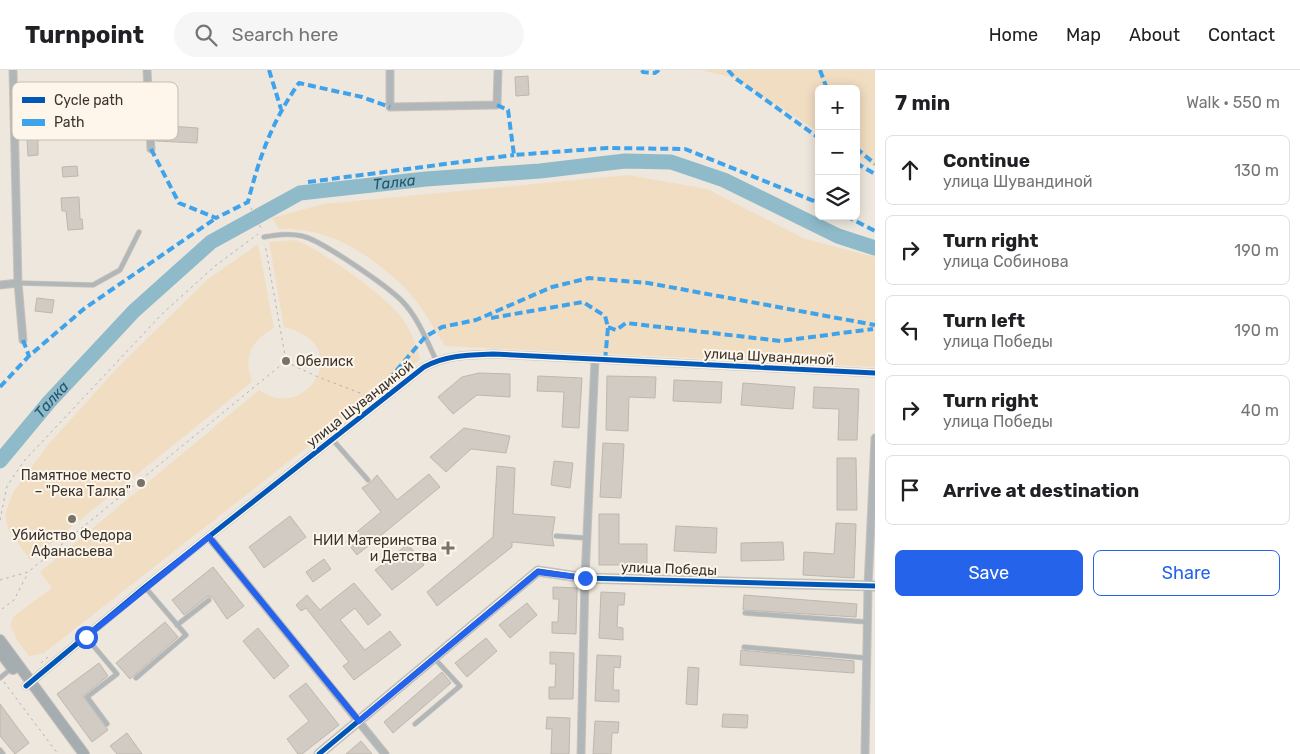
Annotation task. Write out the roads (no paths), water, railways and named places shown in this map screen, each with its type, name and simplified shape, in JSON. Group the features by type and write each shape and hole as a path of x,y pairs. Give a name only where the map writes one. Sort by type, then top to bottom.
{"main road":[{"path":"0,640 15,666 84,754"},
{"path":"0,652 15,666"},
{"path":"29,684 76,754"}],"street":[{"path":"390,70 390,107 497,105 498,70"},
{"path":"15,140 18,283 23,340"},
{"path":"150,140 151,149"},
{"path":"0,285 18,283"},
{"name":"улица Шувандиной","path":"29,684 209,537 424,367 436,360 454,356 493,354 875,373"},
{"path":"581,754 586,538 595,360"},
{"path":"865,754 875,438"},
{"path":"209,537 385,754"},
{"name":"улица Победы","path":"319,754 538,572 585,578 871,586"}],"lane":[{"path":"18,283 93,285 120,270 139,232"},
{"path":"264,234 303,236 318,242 374,279 402,301 425,337 436,360"},
{"path":"332,440 368,480"},
{"path":"556,536 586,538"},
{"path":"136,678 186,635 145,588"},
{"path":"177,625 208,600"},
{"path":"745,613 870,623"},
{"path":"86,637 117,674 87,697 108,724"},
{"path":"744,647 867,656 875,654"},
{"path":"415,724 460,686 434,658"},
{"path":"0,678 15,666"},
{"path":"0,750 3,754"}],"waterway":[{"name":"Талка","path":"0,461 49,402 134,311 211,242 300,193 426,179 540,171 625,161 671,162 724,180 838,236 875,248"}],"place":[{"name":"Обелиск","path":"286,361"},
{"name":"Памятное место – \"Река Талка\"","path":"141,483"},
{"name":"Убийство Федора Афанасьева","path":"72,519"},
{"name":"НИИ Материнства и Детства","path":"448,548"}]}
